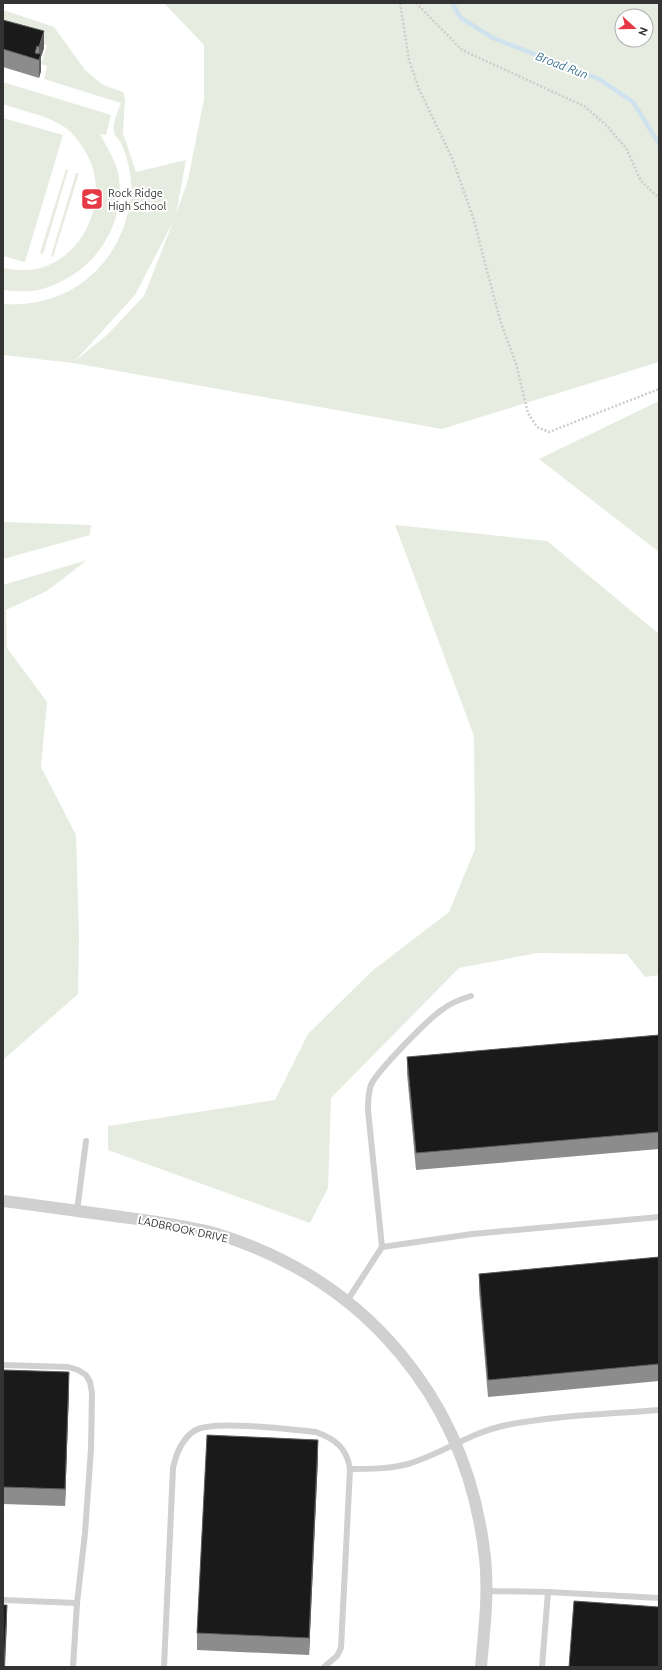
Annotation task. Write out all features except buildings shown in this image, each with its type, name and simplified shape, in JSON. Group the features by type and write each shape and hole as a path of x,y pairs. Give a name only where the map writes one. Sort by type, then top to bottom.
{"street":[{"name":"LADBROOK DRIVE","path":"3,1201 154,1221 212,1233 231,1239 293,1266 347,1301 393,1344 413,1368 435,1403 456,1443 471,1482 486,1559 486,1591 481,1667"}],"lane":[{"path":"347,1301 382,1247 368,1110 368,1098 372,1085 382,1071 429,1020 456,1001 471,996"},
{"path":"77,1211 86,1141"},
{"path":"382,1247 472,1234 659,1217"},
{"path":"3,1365 68,1367 78,1370 86,1375 90,1382 92,1393 91,1449 85,1533 77,1603 73,1667"},
{"path":"350,1469 389,1468 409,1464 479,1433 507,1425 567,1417 659,1410"},
{"path":"164,1667 173,1468 177,1452 183,1441 194,1431 205,1426 316,1432 329,1437 344,1450 349,1460 350,1469 341,1648 337,1656 324,1667"},
{"path":"486,1591 548,1592 659,1598"},
{"path":"542,1667 548,1592"},
{"path":"3,1600 77,1603"}],"path":[{"path":"400,3 412,67 419,89 452,158 490,276 500,320 516,364 528,413 537,427 549,432 659,389"},
{"path":"416,3 462,50 584,106 607,126 626,148 641,181 659,198"}],"shaded area":[{"path":"164,3 659,3 659,362 442,429 73,363 3,355 3,304 24,304 44,301 79,285 94,273 106,259 117,242 125,223 130,202 131,181 126,156 114,129 121,103 44,79 47,66 41,64 47,45 3,31 3,10 54,27 85,70 103,85 123,92 125,99 123,133 136,172 186,160 176,214 188,180 204,99 204,45","holes":["173,222 144,296 107,335 75,361 135,295"]},
{"path":"3,82 111,115 106,135 100,134 114,161 119,178 119,197 116,215 110,232 101,248 76,273 60,282 33,291 3,290 3,268 20,270 36,269 54,262 70,252 82,237 90,220 95,202 96,184 92,165 83,148 69,130 49,119 3,104"},
{"path":"3,118 63,135 25,262 3,256"},
{"path":"66,169 68,170 43,254 40,253"},
{"path":"76,173 79,173 53,257 51,256"},
{"path":"659,401 659,552 539,459"},
{"path":"3,522 91,525 90,535 3,559"},
{"path":"395,525 547,541 659,634 659,975 645,977 627,954 537,953 459,968 331,1098 328,1188 310,1223 108,1150 108,1126 275,1100 308,1034 372,971 449,912 475,849 474,736"},
{"path":"87,560 47,591 6,610 7,648 47,702 41,767 76,835 79,936 78,994 3,1060 3,585"}],"waterway":[{"name":"Broad Run","path":"452,3 461,18 493,38 599,79 633,102 659,144"}],"place":[{"name":"Rock Ridge High School","path":"92,199"}]}
